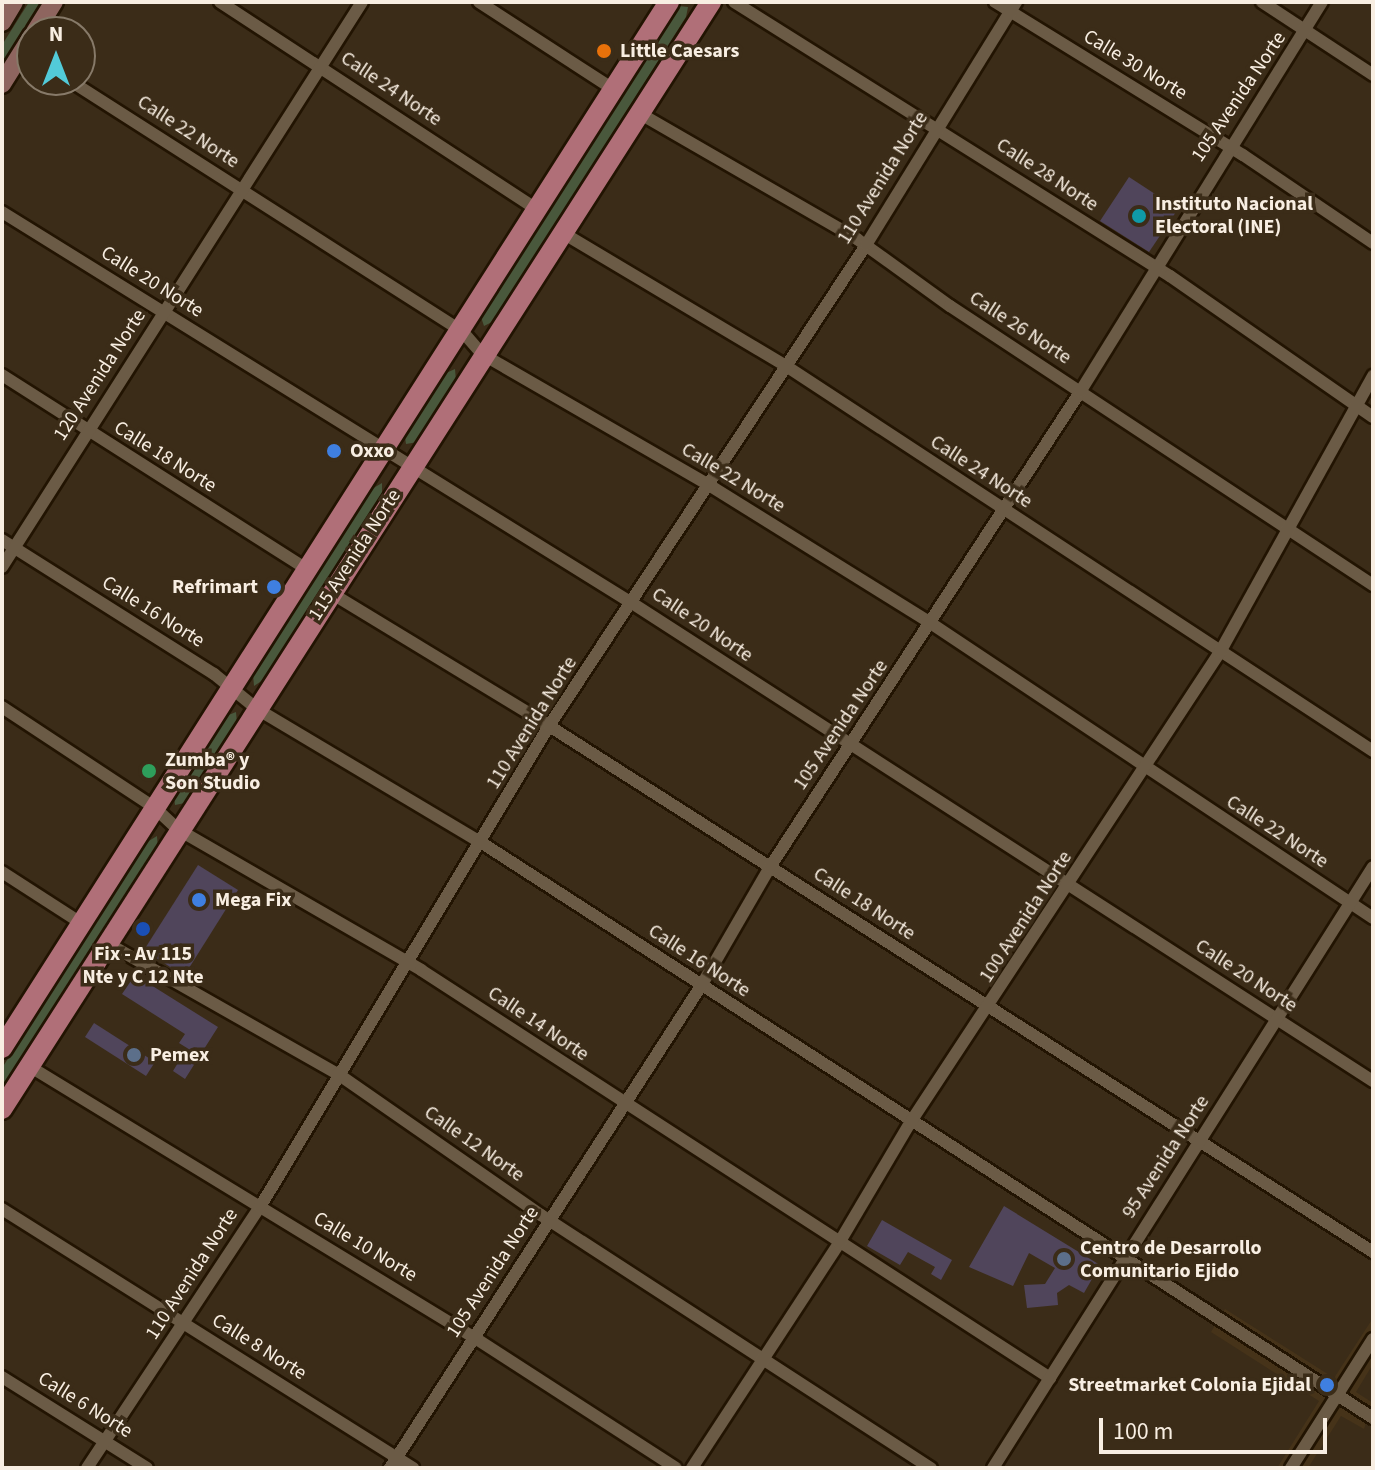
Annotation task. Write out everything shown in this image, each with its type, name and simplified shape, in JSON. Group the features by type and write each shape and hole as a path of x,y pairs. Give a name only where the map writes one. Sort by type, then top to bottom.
{"main road":[{"name":"115 Avenida Norte","path":"3,1044 539,211 669,2"},
{"name":"115 Avenida Norte","path":"2,1109 482,354 711,2"},
{"path":"2,84 16,64"}],"street":[{"name":"Calle 24 Norte","path":"220,2 539,211"},
{"name":"120 Avenida Norte","path":"2,567 362,2"},
{"path":"479,2 613,89"},
{"name":"Calle 28 Norte","path":"734,2 938,128 1153,267 1373,417"},
{"name":"Calle 30 Norte","path":"995,2 1013,7 1373,243"},
{"path":"1262,2 1373,75"},
{"name":"105 Avenida Norte","path":"393,1462 625,1106 701,986 770,867 852,747 1080,392 1153,267 1229,146 1308,30 1322,2"},
{"name":"110 Avenida Norte","path":"87,1468 260,1207 338,1074 482,843 549,726 709,485 783,364 866,245 1013,7"},
{"name":"Calle 22 Norte","path":"94,96 462,331 482,354 709,485 932,624 1144,769 1373,918"},
{"name":"Calle 26 Norte","path":"639,113 866,245 1080,392 1373,585"},
{"name":"Calle 20 Norte","path":"2,212 410,469 632,603 1373,1081"},
{"name":"Calle 24 Norte","path":"563,233 783,364 1373,751"},
{"name":"Calle 18 Norte","path":"2,375 308,570"},
{"name":"100 Avenida Norte","path":"692,1468 839,1243 910,1123 989,1010 1220,652 1353,404 1373,376"},
{"name":"Calle 16 Norte","path":"2,540 234,688 257,709 482,843 910,1123 1373,1418"},
{"name":"Calle 18 Norte","path":"331,593 549,726 989,1010 1201,1140 1373,1252"},
{"name":"Calle 14 Norte","path":"2,707 155,808 179,830 407,963 1050,1378"},
{"name":"95 Avenida Norte","path":"993,1468 1373,867"},
{"path":"2,872 81,923"},
{"name":"Calle 12 Norte","path":"107,943 338,1074 550,1221 931,1468"},
{"name":"Calle 10 Norte","path":"29,1066 475,1338 676,1468"},
{"name":"Calle 8 Norte","path":"2,1209 184,1323 393,1462 413,1468"},
{"path":"1291,1468 1373,1339"},
{"name":"Calle 6 Norte","path":"2,1377 147,1468"}],"shaded area":[{"name":"Streetmarket Colonia Ejidal","path":"1225,1309 1334,1378 1373,1318 1373,1364 1356,1392 1373,1403 1364,1429 1341,1416 1308,1468 1277,1468 1319,1401 1211,1332"}],"green space":[{"path":"29,2 42,2 33,16 20,16"},
{"path":"679,6 688,7 686,17 494,321 484,326 481,317"},
{"path":"16,23 16,43 2,65 2,45"},
{"path":"455,369 456,381 418,442 406,444 405,437 446,373"},
{"path":"382,483 382,497 266,678 254,686 253,674 370,490"},
{"path":"236,712 237,723 185,803 175,805 174,796 226,716"},
{"path":"157,836 158,849 2,1090 2,1068 147,842"}],"building":[{"name":"Instituto Nacional Electoral (INE)","path":"1129,177 1178,209 1149,252 1100,221"},
{"path":"198,865 238,890 184,976 144,950"},
{"path":"135,975 218,1027 185,1079 173,1071 187,1048 179,1043 185,1034 122,994"},
{"path":"94,1023 155,1062 146,1076 85,1037"},
{"name":"Centro de Desarrollo Comunitario Ejido","path":"1004,1206 1100,1265 1084,1293 1069,1285 1057,1293 1058,1305 1027,1308 1024,1285 1045,1284 1055,1268 1029,1253 1013,1286 969,1267"},
{"path":"882,1220 952,1260 941,1280 931,1274 935,1267 908,1252 900,1265 867,1246"}],"place":[{"name":"Little Caesars","path":"604,51"},
{"name":"Instituto Nacional Electoral (INE)","path":"1139,216"},
{"name":"Oxxo","path":"334,451"},
{"name":"Refrimart","path":"274,587"},
{"name":"Zumba® y Son Studio","path":"149,771"},
{"name":"Mega Fix","path":"199,900"},
{"name":"Fix - Av 115 Nte y C 12 Nte","path":"143,929"},
{"name":"Pemex","path":"134,1055"},
{"name":"Centro de Desarrollo Comunitario Ejido","path":"1064,1259"},
{"name":"Streetmarket Colonia Ejidal","path":"1327,1385"}]}
